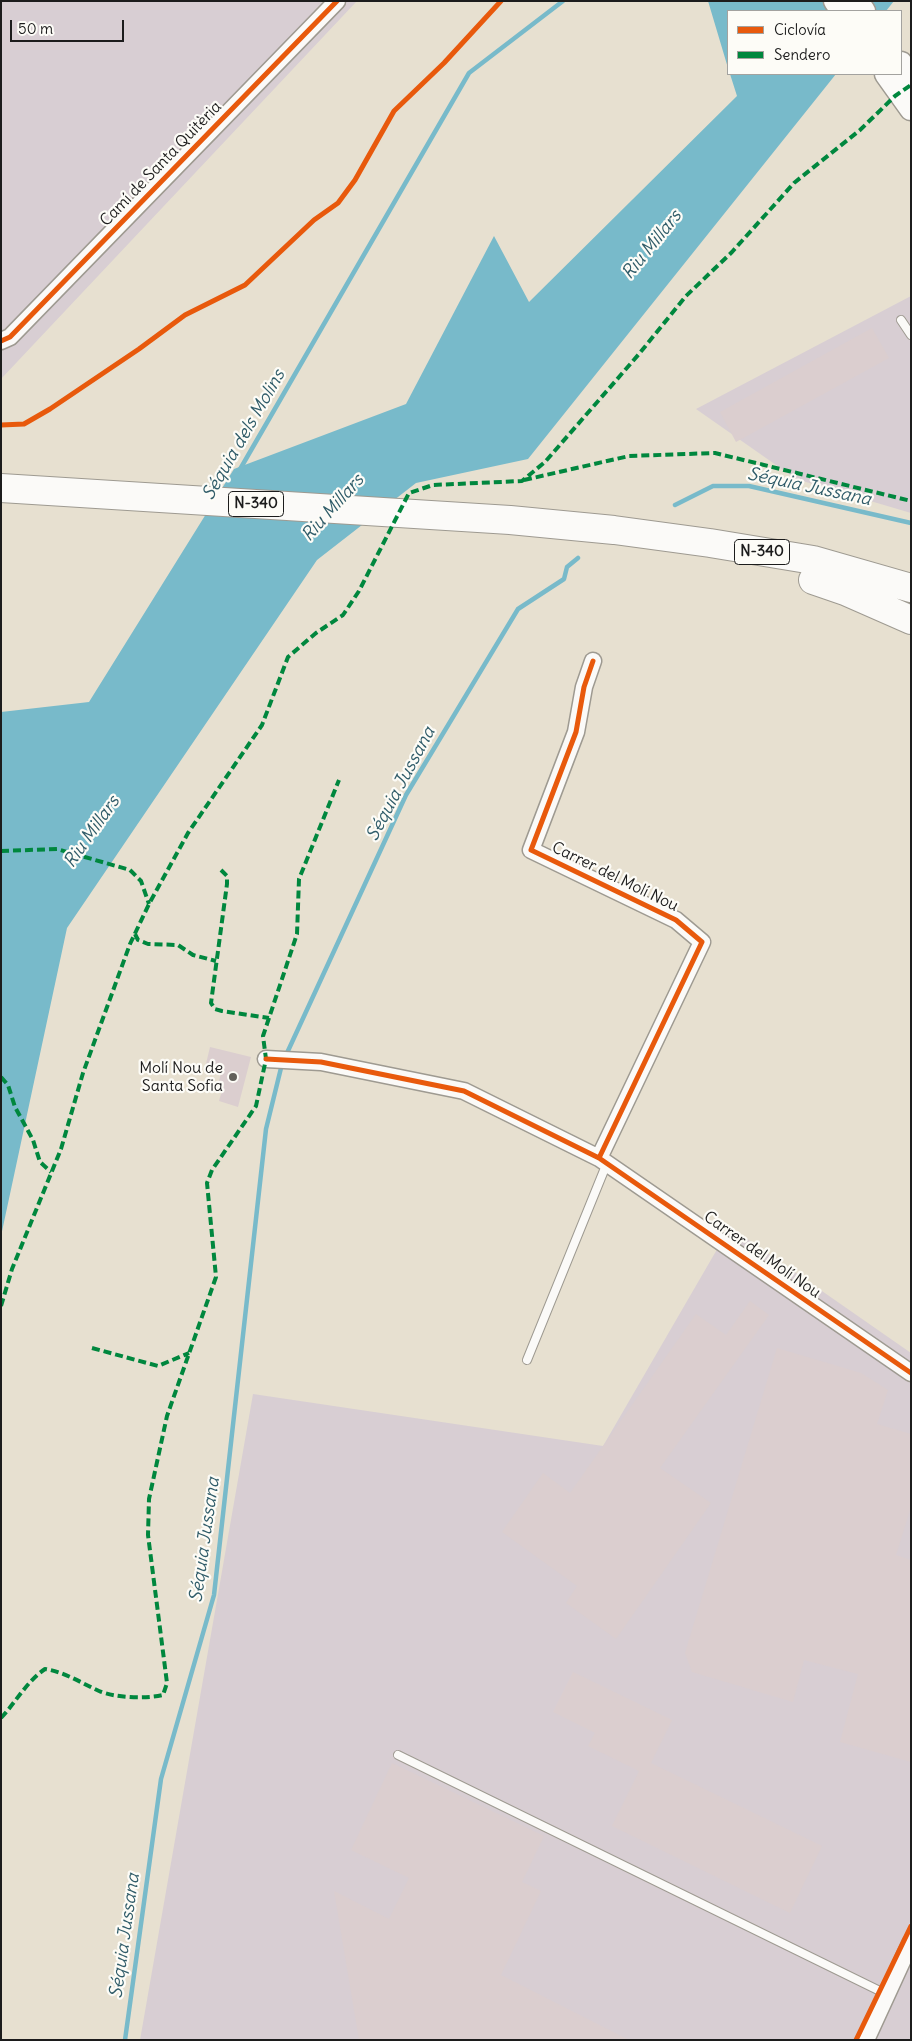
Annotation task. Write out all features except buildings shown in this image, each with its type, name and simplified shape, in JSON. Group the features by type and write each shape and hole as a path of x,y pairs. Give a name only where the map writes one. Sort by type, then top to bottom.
{"highway":[{"name":"N-340","path":"1,488 510,520 614,530 813,560 911,588"},
{"path":"710,543 731,560 779,570 845,591 911,620"},
{"path":"813,560 846,560 911,571"}],"main road":[{"path":"902,64 911,78"},
{"path":"887,75 911,109"}],"street":[{"name":"Camí de Santa Quitèria","path":"1,342 10,337 337,1"},
{"name":"Carrer del Molí Nou","path":"592,661 584,687 576,732 531,850 676,920 702,942 603,1160"},
{"name":"Carrer del Molí Nou","path":"266,1059 321,1062 464,1091 603,1160 911,1373"},
{"path":"866,2040 911,1942"}],"lane":[{"path":"901,320 911,335"},
{"path":"527,1360 603,1160"},
{"path":"398,1755 886,1994"}],"shaded area":[{"path":"1,1 357,1 1,379"},
{"path":"911,296 911,513 796,479 696,409"},
{"path":"730,1227 911,1353 911,2040 140,2040 253,1394 603,1446"}],"water":[{"path":"708,1 894,1 887,10 727,10 727,65"},
{"name":"Riu Millars","path":"730,75 835,75 528,459 416,483 317,560 67,928 1,1236 1,712 89,702 234,469 406,404 494,236 529,302 737,96"}],"waterway":[{"name":"Séquia dels Molins","path":"239,471 469,73 563,1"},
{"name":"Séquia Jussana","path":"675,505 713,486 749,486 911,523"},
{"name":"Séquia Jussana","path":"287,1053 406,795 518,609 564,579 567,567 578,558"},
{"name":"Séquia Jussana","path":"125,2040 161,1779 214,1595 266,1129 281,1068"}],"marked path":[{"path":"1,1306 12,1269 61,1149 83,1073 130,944 149,904 188,833 262,725 288,657 316,633 343,615 359,591 409,493 433,485 522,481 545,462 639,354 686,296 732,252 794,183 860,130 895,96 911,85"},
{"path":"524,480 629,456 715,453 911,501"},
{"path":"1,1718 27,1686 45,1669 73,1678 99,1691 113,1695 140,1697 163,1695 167,1683 148,1535 149,1499 167,1416 216,1277 207,1183 212,1170 256,1106 266,1059 263,1036 297,934 299,879 339,780"},
{"path":"1,851 57,849 130,870 141,881 149,904"},
{"path":"221,870 227,876 227,884 211,1003 215,1009 222,1011 269,1018"},
{"path":"135,934 138,940 148,944 178,945 193,955 216,961"},
{"path":"1,1077 8,1085 15,1107 33,1140 40,1162 51,1172"},
{"path":"92,1348 158,1366 189,1353"}],"cycle path":[{"path":"1,341 10,337 337,1"},
{"path":"1,425 24,424 50,409 139,349 185,315 245,285 314,220 338,203 355,180 394,111 444,63 501,1"},
{"path":"593,661 584,687 576,732 531,850 676,920 702,942 599,1158"},
{"path":"266,1059 321,1062 464,1091 599,1158 911,1373"},
{"path":"856,2040 911,1926"}],"place":[{"name":"Molí Nou de Santa Sofia","path":"233,1077"}]}
